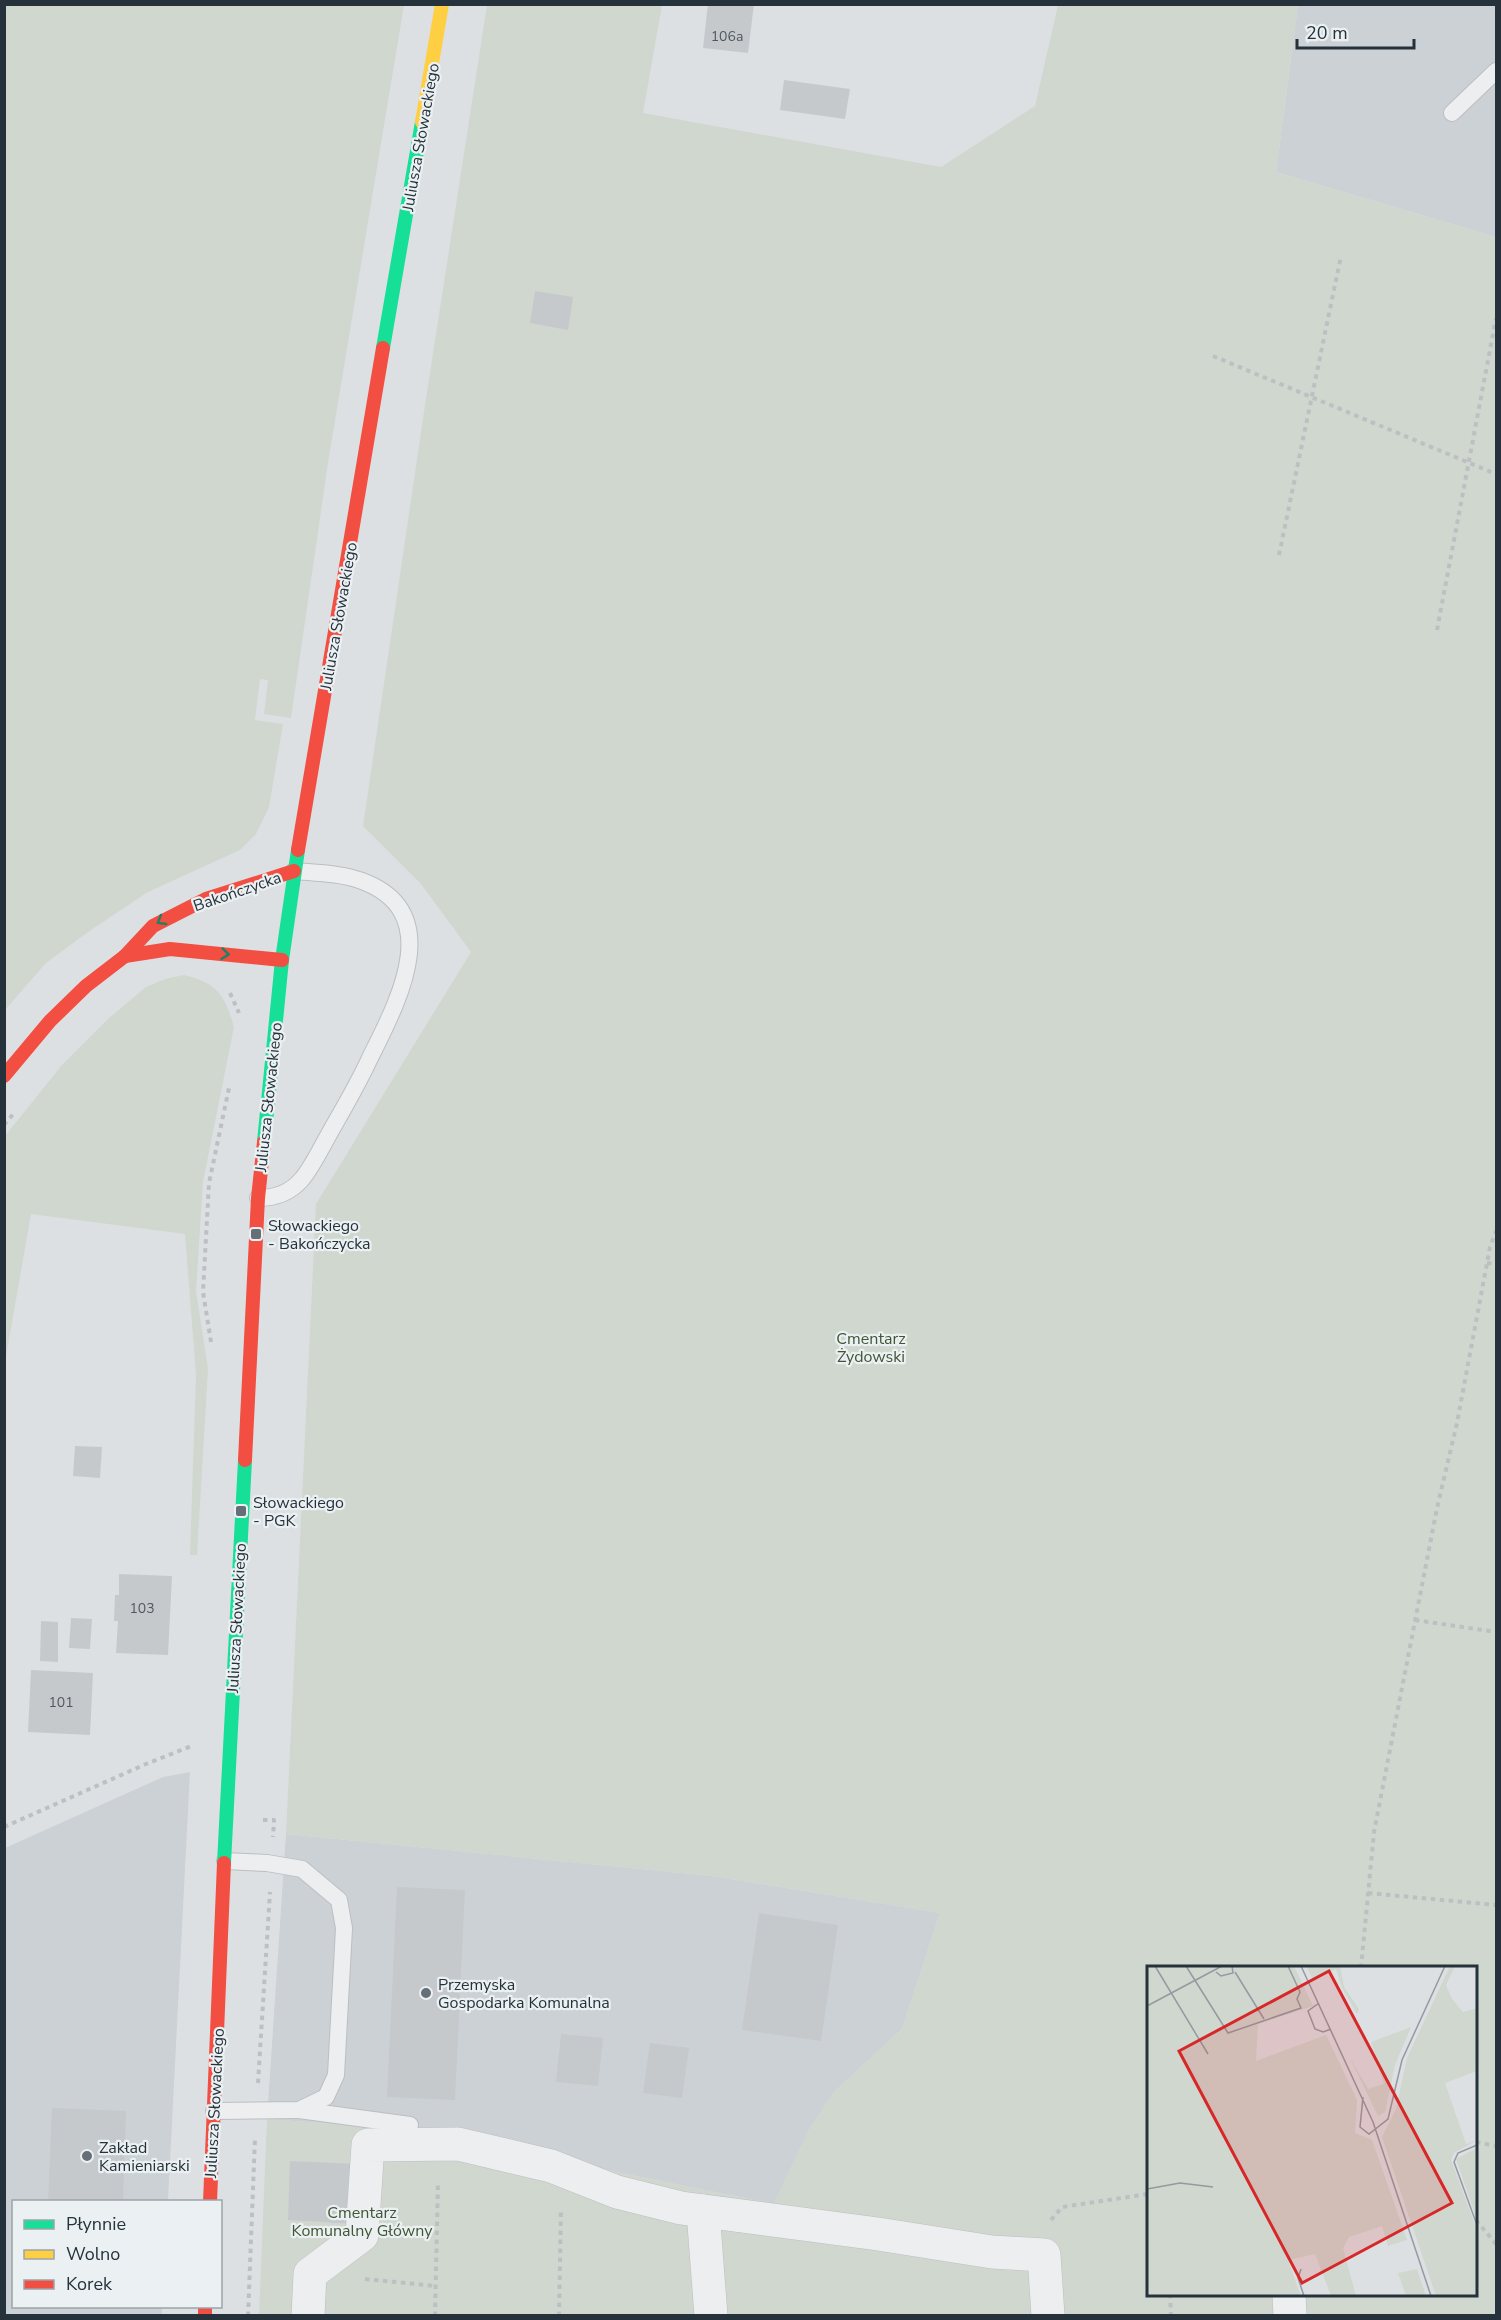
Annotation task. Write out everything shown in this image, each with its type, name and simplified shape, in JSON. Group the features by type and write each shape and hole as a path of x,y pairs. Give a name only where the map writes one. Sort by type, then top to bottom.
{"street":[{"name":"Juliusza Słowackiego","path":"210,2200 226,1821 258,1198 282,960 294,871 442,4"},
{"name":"Bakończycka","path":"4,1076 50,1021 86,986 125,956 153,926 206,899 294,871"},
{"name":"Bakończycka","path":"125,956 170,949 282,960"},
{"path":"308,2316 310,2274 362,2235 368,2145 438,2144 458,2144 551,2166 617,2192 681,2208 878,2234 992,2252 1044,2254 1048,2316"},
{"path":"703,2211 711,2316"},
{"path":"1289,2296 1290,2316"}],"lane":[{"path":"1452,113 1497,71"},
{"path":"258,1198 284,1195 302,1180 360,1079 390,1018 405,979 411,952 408,930 399,908 382,892 362,880 294,871"},
{"path":"225,1861 272,1864 302,1869 339,1900 344,1928 336,2074 326,2097 299,2110"},
{"path":"214,2111 299,2110 410,2125"}],"path":[{"path":"1279,555 1341,256"},
{"path":"1437,630 1497,318"},
{"path":"1213,356 1497,474"},
{"path":"227,987 240,1020"},
{"path":"212,1347 203,1292 209,1183 230,1083"},
{"path":"4,1125 17,1109"},
{"path":"1361,1966 1374,1832 1487,1263 1497,1231"},
{"path":"1487,1263 1497,1264"},
{"path":"1415,1620 1497,1632"},
{"path":"4,1827 186,1746"},
{"path":"226,1821 274,1820 256,2110 248,2316"},
{"path":"1368,1893 1497,1905"},
{"path":"1477,2142 1497,2146"},
{"path":"435,2316 438,2144"},
{"path":"559,2316 562,2170"},
{"path":"1044,2254 1045,2229 1062,2207 1147,2194"},
{"path":"1477,2221 1497,2244"},
{"path":"310,2274 436,2286"},
{"path":"1170,2296 1171,2316"}],"shaded area":[{"path":"1298,5 1496,5 1496,237 1276,172"},
{"path":"190,1772 168,2200 12,2200 12,2308 162,2308 162,2315 5,2315 5,1848 163,1777"},
{"path":"286,1834 712,1876 940,1913 902,2029 834,2092 809,2130 774,2204 402,2129 267,2119"}],"green space":[{"path":"5,4 404,5 328,463 291,718 264,714 268,680 260,679 255,720 283,724 269,807 256,834 240,850 148,892 91,930 46,963 5,1010"},
{"path":"487,5 662,5 643,113 941,167 1035,106 1058,5 1298,5 1276,172 1496,237 1496,2315 259,2316 267,2119 402,2129 774,2204 809,2130 834,2092 902,2029 940,1913 712,1876 286,1834 316,1204 471,952 421,884 363,826"},
{"path":"184,975 204,982 218,992 227,1006 234,1027 203,1182 196,1291 208,1369 197,1555 190,1555 196,1375 185,1234 31,1214 4,1368 5,1136 62,1065 108,1019 146,987 165,979"}],"building":[{"path":"708,4 754,4 748,53 703,48"},
{"path":"784,80 850,89 845,119 780,110"},
{"path":"535,291 573,297 568,330 530,323"},
{"path":"75,1446 102,1447 100,1478 73,1476"},
{"path":"119,1574 172,1576 168,1655 116,1653 118,1621 114,1621 115,1595 119,1595"},
{"path":"71,1618 92,1619 90,1649 69,1648"},
{"path":"41,1621 58,1622 58,1662 40,1661"},
{"path":"31,1670 93,1673 90,1735 28,1732"},
{"name":"Przemyska Gospodarka Komunalna","path":"397,1887 465,1890 455,2100 387,2097"},
{"path":"759,1913 838,1925 821,2041 742,2030"},
{"path":"561,2034 603,2038 598,2086 556,2082"},
{"path":"650,2043 689,2048 682,2098 643,2093"},
{"name":"Zakład Kamieniarski","path":"52,2108 126,2111 123,2200 48,2200"},
{"path":"290,2161 359,2164 356,2224 288,2220"}],"traffic: fast":[{"path":"383,348 422,122"},
{"path":"264,1142 282,960 298,850"},
{"path":"224,1863 245,1460"}],"traffic: slow":[{"path":"422,122 442,4"}],"traffic: jam":[{"path":"298,850 383,348"},
{"path":"4,1076 50,1021 86,986 125,956 153,926 206,899 294,871"},
{"path":"125,956 170,949 282,960"},
{"path":"245,1460 258,1198 264,1142"},
{"path":"210,2200 224,1863"},
{"path":"205,2308 205,2316"}],"place":[{"name":"Słowackiego - Bakończycka","path":"256,1234"},
{"name":"Słowackiego - PGK","path":"241,1511"},
{"name":"Przemyska Gospodarka Komunalna","path":"426,1993"},
{"name":"Zakład Kamieniarski","path":"87,2156"}],"park label":[{"name":"Cmentarz Żydowski","path":"871,1347"},
{"name":"Cmentarz Komunalny Główny","path":"362,2221"}]}
